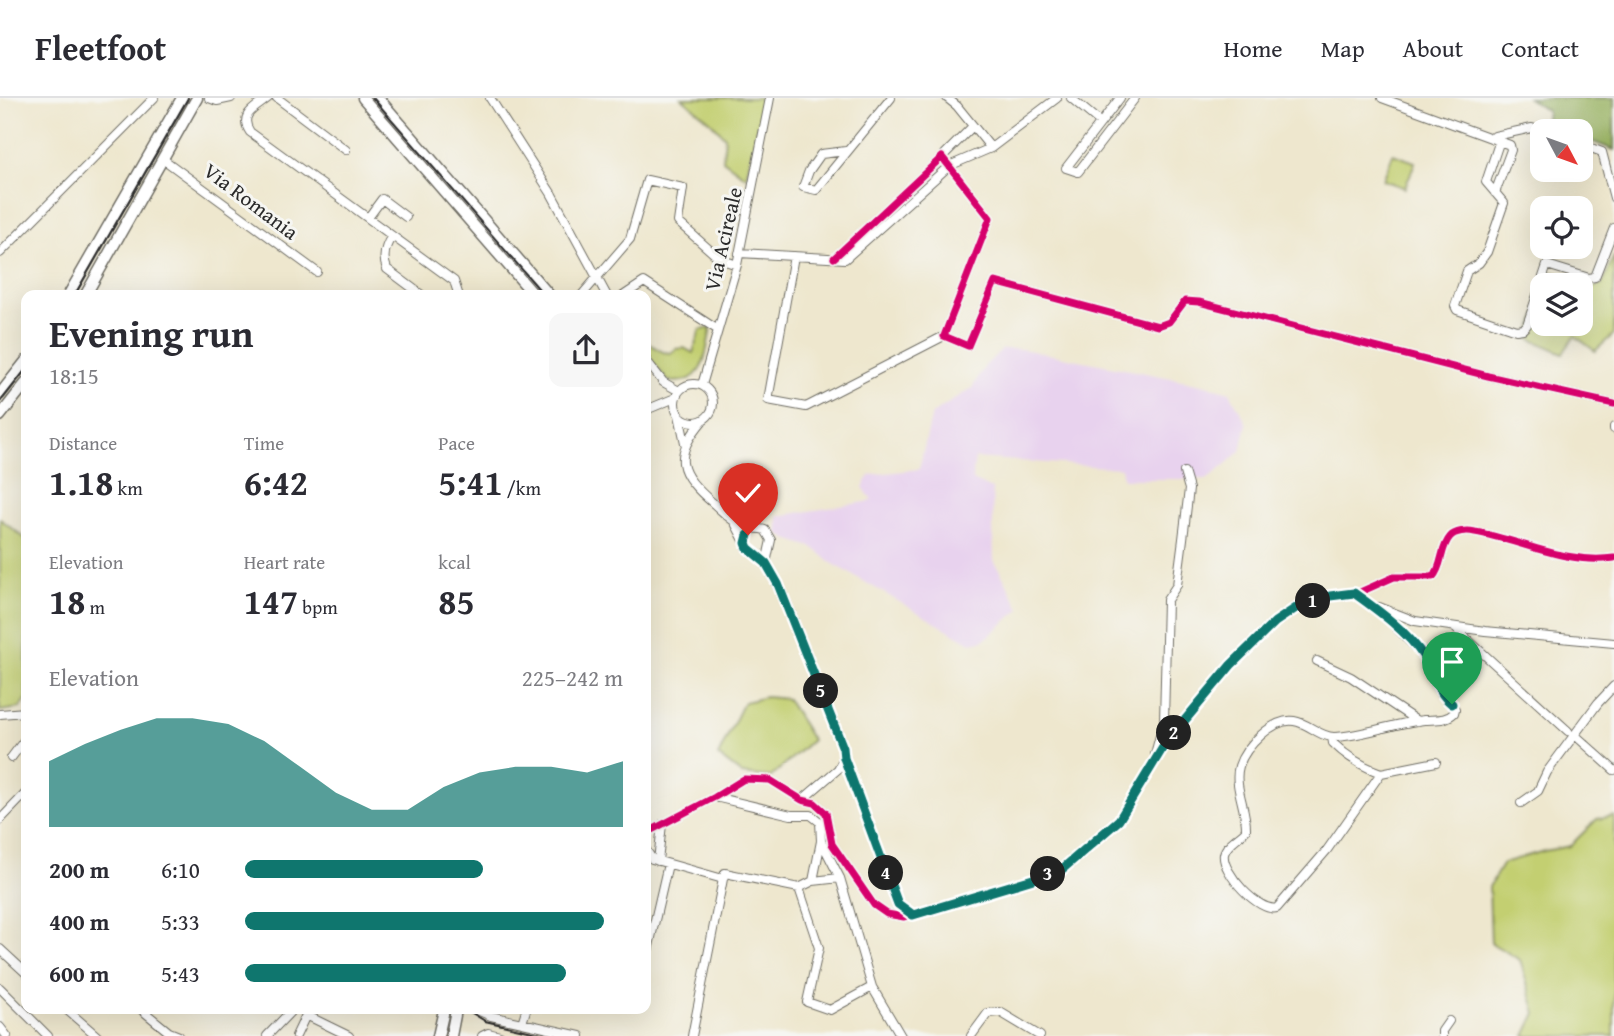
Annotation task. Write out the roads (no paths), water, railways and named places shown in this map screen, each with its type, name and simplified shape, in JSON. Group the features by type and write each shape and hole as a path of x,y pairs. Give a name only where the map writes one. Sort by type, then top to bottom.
{"street":[{"path":"0,253 154,98"},
{"path":"71,290 182,98"},
{"path":"88,290 197,98"},
{"path":"209,98 217,101 231,98"},
{"path":"268,98 247,115 245,123 250,132 454,281 456,290"},
{"path":"277,98 346,150"},
{"path":"363,98 529,290"},
{"path":"378,98 545,290"},
{"path":"490,98 551,193 604,290"},
{"name":"Via Acireale","path":"702,385 737,265 771,98"},
{"path":"846,151 821,154 809,171 803,187 816,190 891,98"},
{"path":"947,98 991,148"},
{"path":"739,253 845,259 949,166 991,148 1057,98"},
{"path":"1071,98 1101,123"},
{"path":"1120,98 1066,168 1078,172 1135,98"},
{"path":"1382,98 1510,145 1511,150 1494,194"},
{"path":"834,258 973,126"},
{"path":"1496,138 1530,129"},
{"path":"1496,138 1486,182 1504,203 1487,252 1467,271 1455,306 1461,312 1516,330 1523,329 1527,325 1548,265 1589,278 1595,277 1614,228"},
{"path":"1593,149 1602,152 1614,198"},
{"path":"794,256 768,400 806,407 944,336 990,218 942,157"},
{"name":"Via Romania","path":"163,159 317,272"},
{"path":"585,290 630,239 647,180 684,188 678,222 720,260 737,265"},
{"path":"368,218 382,199 406,217"},
{"path":"117,211 129,218"},
{"path":"392,236 386,244 384,262 387,269 415,290"},
{"path":"632,290 644,282 718,330"},
{"path":"944,336 968,346 995,282 1158,326 1169,322 1185,301 1191,300 1488,376 1614,404"},
{"path":"0,394 21,367"},
{"path":"651,367 676,398 685,443 684,473 693,485 734,522 753,552 766,563 783,594 843,748 844,758 898,904 913,915"},
{"path":"651,410 676,398 689,384 702,385 710,393 713,404 705,419 685,443"},
{"path":"0,416 21,389"},
{"path":"679,415 694,422 705,419"},
{"path":"1151,767 1164,722 1167,600 1177,585 1189,489 1184,472"},
{"path":"734,522 751,529 759,528 769,534 766,563"},
{"path":"746,543 748,535 759,528"},
{"path":"651,830 744,779 769,780 802,800 815,803 826,813 832,844 874,905 887,914 904,917 913,915 1060,871 1119,820 1165,744 1231,665 1275,622 1302,604 1354,593 1394,577 1433,577 1450,537 1464,531 1474,531 1541,550 1596,560 1614,558"},
{"path":"753,552 765,551 769,545"},
{"path":"1354,593 1389,620 1422,654 1438,689 1455,709 1452,716 1332,737 1296,721 1284,721 1266,732 1243,755 1238,776 1246,830 1224,852 1228,871 1257,903 1271,909 1277,908 1327,850 1381,773"},
{"path":"1364,600 1402,617 1485,631 1614,643"},
{"path":"1451,625 1614,770"},
{"path":"1317,661 1351,677 1417,721"},
{"path":"1521,803 1538,791 1572,733 1614,686"},
{"path":"0,714 21,712"},
{"path":"1332,737 1333,743 1342,751 1381,773 1436,762"},
{"path":"11,758 21,745"},
{"path":"802,800 838,769 844,758"},
{"path":"715,797 792,815 811,815 820,822 821,841 813,881"},
{"path":"0,820 21,798"},
{"path":"663,824 652,861 723,879"},
{"path":"821,841 839,878 872,987 901,1036"},
{"path":"651,937 668,864"},
{"path":"692,1036 725,873 799,888 813,881 839,878"},
{"path":"799,888 819,948 807,1002 830,1010 872,987"},
{"path":"0,949 21,968"},
{"path":"0,988 21,1009"},
{"path":"971,1036 988,1013 999,1012 1040,1036"},
{"path":"25,1014 47,1036"},
{"path":"72,1014 97,1036"},
{"path":"147,1014 169,1032 179,1036"},
{"path":"267,1036 288,1014"},
{"path":"296,1036 303,1014"},
{"path":"307,1014 337,1033 349,1036"},
{"path":"438,1036 443,1014"},
{"path":"451,1036 455,1014"},
{"path":"492,1014 580,1036"},
{"path":"523,1023 525,1014"},
{"path":"1442,1036 1441,1031 1449,1021"},
{"path":"0,1027 7,1036"},
{"path":"482,1036 488,1033 500,1036"}],"tram line":[{"path":"77,290 188,98"},
{"path":"373,98 540,290"},
{"path":"0,402 21,375"},
{"path":"474,1014 485,1021 550,1036"}]}
